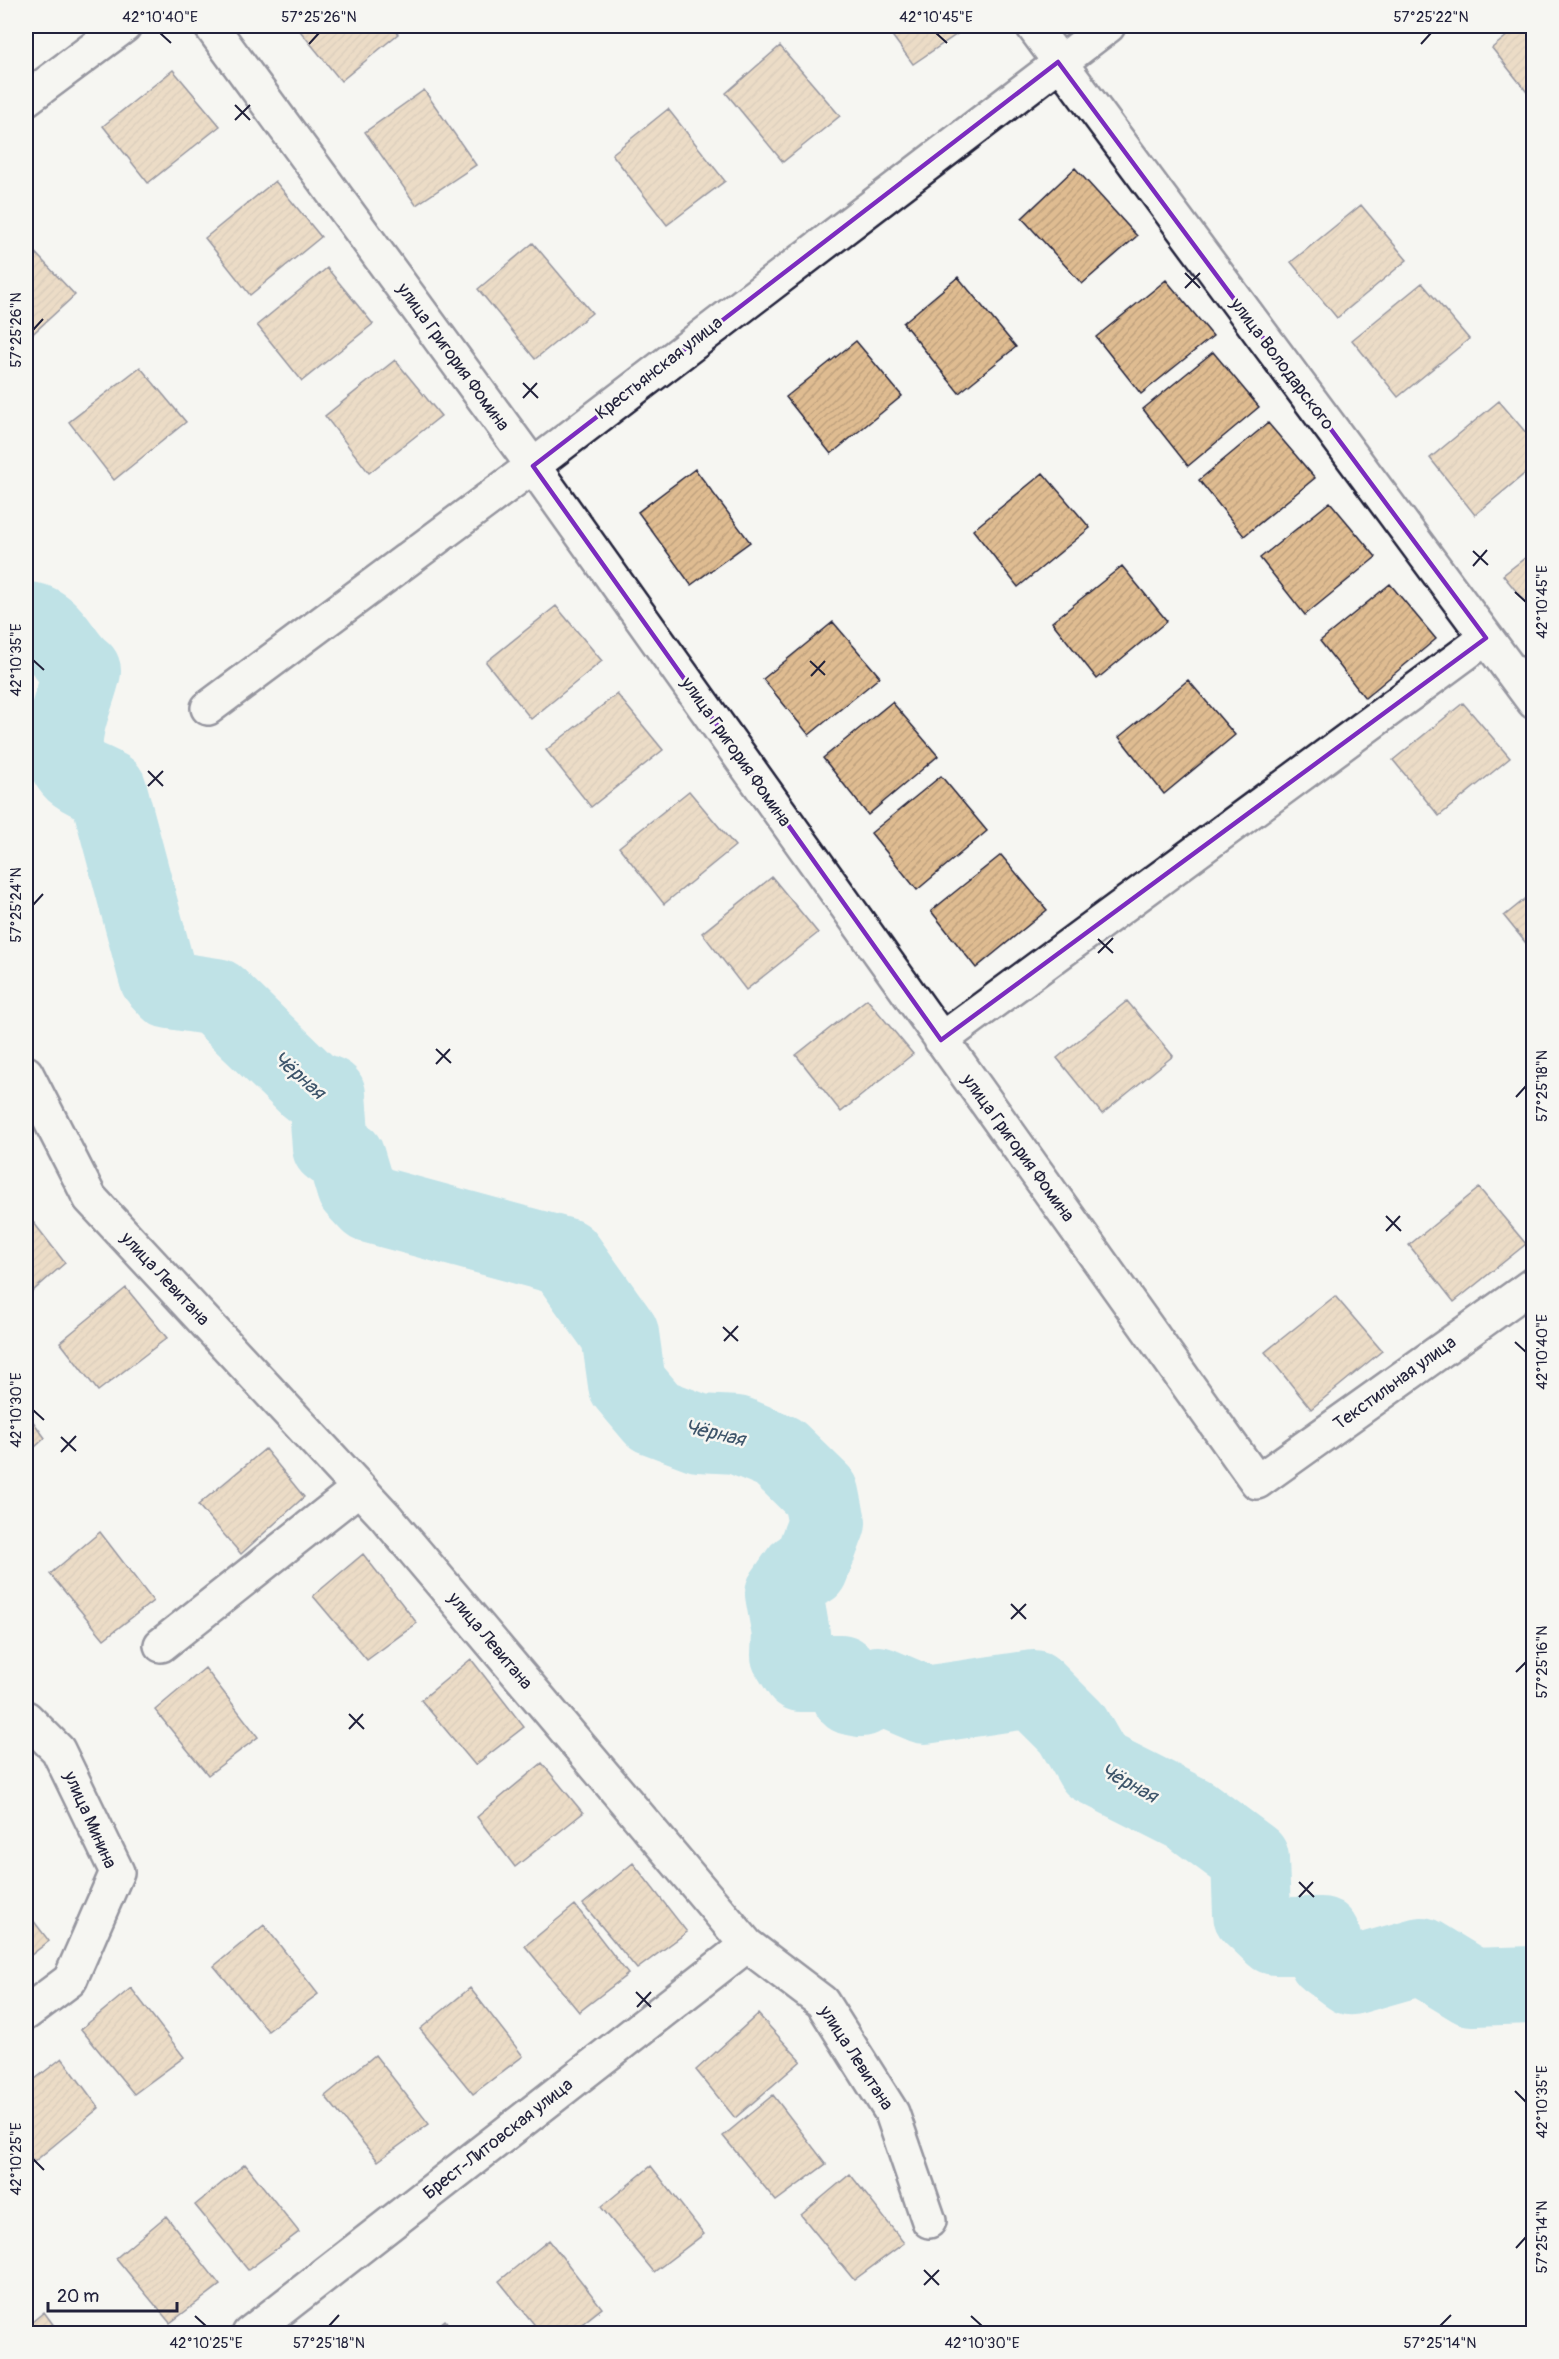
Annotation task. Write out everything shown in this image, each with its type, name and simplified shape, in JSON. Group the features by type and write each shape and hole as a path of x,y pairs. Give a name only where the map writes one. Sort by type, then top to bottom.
{"street":[{"path":"26,99 124,26"},
{"name":"улица Григория Фомина","path":"211,26 532,466 1257,1482"},
{"name":"улица Володарского","path":"1033,26 1533,702"},
{"name":"Крестьянская улица","path":"208,708 532,466 1108,26"},
{"path":"941,1040 1486,638"},
{"name":"улица Левитана","path":"26,1073 90,1198 359,1488 747,1945 822,2002 892,2113 929,2221"},
{"name":"Текстильная улица","path":"1257,1482 1533,1284"},
{"path":"162,1645 359,1488"},
{"name":"улица Минина","path":"26,1718 58,1750 117,1872 70,1980 26,2013"},
{"name":"Брест-Литовская улица","path":"249,2334 747,1945"}],"highlighted area":[{"path":"1058,62 1486,638 941,1040 533,466"}],"building":[{"path":"296,26 390,26 398,34 341,81"},
{"path":"885,26 969,26 913,64"},
{"path":"1519,26 1534,26 1534,101 1492,48"},
{"path":"780,46 840,116 783,162 726,93"},
{"path":"173,70 220,126 148,183 103,126"},
{"path":"424,90 476,165 416,205 365,132"},
{"path":"668,109 725,181 667,225 612,154"},
{"path":"1075,168 1137,236 1082,284 1022,218"},
{"path":"275,181 321,237 250,295 205,238"},
{"path":"1361,205 1407,260 1337,318 1291,262"},
{"path":"26,243 75,295 26,340"},
{"path":"533,243 592,313 535,359 478,289"},
{"path":"327,268 373,324 302,381 257,325"},
{"path":"958,277 1016,347 959,393 903,323"},
{"path":"1166,280 1213,336 1141,394 1096,337"},
{"path":"1422,283 1469,339 1398,397 1352,340"},
{"path":"856,341 902,396 831,454 786,397"},
{"path":"1213,352 1259,407 1188,466 1143,409"},
{"path":"395,360 441,416 369,473 325,416"},
{"path":"140,367 186,422 114,480 69,422"},
{"path":"1499,401 1534,442 1534,466 1475,515 1430,458"},
{"path":"1268,423 1315,478 1244,536 1199,480"},
{"path":"695,469 750,542 691,585 638,512"},
{"path":"1043,473 1090,528 1018,587 973,530"},
{"path":"1330,502 1376,557 1305,615 1260,558"},
{"path":"1534,551 1534,613 1503,575"},
{"path":"1122,566 1167,621 1097,679 1052,622"},
{"path":"1390,584 1436,639 1365,698 1320,641"},
{"path":"556,606 602,661 531,719 486,662"},
{"path":"833,622 880,677 809,735 763,679"},
{"path":"1188,680 1235,735 1164,794 1119,737"},
{"path":"617,694 663,750 591,807 546,750"},
{"path":"892,702 938,756 868,815 823,758"},
{"path":"1463,703 1510,758 1439,816 1393,760"},
{"path":"941,776 987,831 917,890 871,833"},
{"path":"689,791 735,846 664,904 619,847"},
{"path":"1001,855 1047,910 976,968 931,911"},
{"path":"772,877 818,933 746,990 702,933"},
{"path":"1534,892 1534,953 1504,916"},
{"path":"867,999 913,1054 841,1112 796,1055"},
{"path":"1127,1001 1173,1056 1102,1114 1057,1058"},
{"path":"1479,1188 1526,1244 1454,1302 1409,1245"},
{"path":"26,1215 65,1263 26,1297"},
{"path":"126,1288 167,1338 98,1391 60,1342"},
{"path":"1335,1296 1382,1351 1311,1409 1265,1352"},
{"path":"26,1412 45,1438 26,1455"},
{"path":"265,1449 304,1497 241,1554 198,1505"},
{"path":"100,1532 153,1601 104,1639 50,1574"},
{"path":"363,1554 417,1623 367,1660 313,1596"},
{"path":"471,1659 524,1727 475,1765 421,1700"},
{"path":"205,1668 258,1737 208,1775 155,1710"},
{"path":"542,1763 583,1813 515,1867 477,1817"},
{"path":"633,1863 687,1932 637,1969 583,1904"},
{"path":"575,1905 628,1974 579,2012 525,1946"},
{"path":"26,1911 49,1941 26,1959"},
{"path":"264,1925 318,1994 268,2031 214,1966"},
{"path":"131,1988 184,2057 134,2094 81,2029"},
{"path":"470,1988 523,2056 473,2094 420,2029"},
{"path":"758,2014 801,2061 735,2118 696,2070"},
{"path":"375,2055 429,2124 378,2161 325,2096"},
{"path":"62,2058 99,2108 34,2162 26,2152 26,2086"},
{"path":"773,2095 826,2164 776,2201 723,2136"},
{"path":"245,2164 299,2232 248,2270 195,2205"},
{"path":"651,2166 704,2234 654,2272 601,2207"},
{"path":"850,2174 904,2243 854,2280 801,2215"},
{"path":"166,2216 220,2285 170,2323 116,2258"},
{"path":"549,2240 602,2308 569,2334 542,2334 499,2281"},
{"path":"44,2312 60,2334 26,2334 26,2327"},
{"path":"445,2320 456,2334 428,2334"}],"waterway":[{"name":"Чёрная","path":"26,621 35,623 50,633 82,671 66,723 64,749 75,772 108,790 158,977 170,990 216,997 310,1088 327,1095 331,1147 346,1158 355,1188 370,1204 565,1257 620,1334 627,1384 654,1416 699,1433 737,1435 778,1452 821,1494 827,1523 810,1568 800,1571 784,1594 791,1634 790,1655 801,1673 840,1673 850,1686 851,1696 861,1698 878,1685 925,1705 1033,1689 1072,1728 1094,1766 1191,1815 1250,1859 1252,1914 1275,1936 1321,1936 1327,1958 1351,1976 1421,1956 1472,1987 1534,1985"}]}
